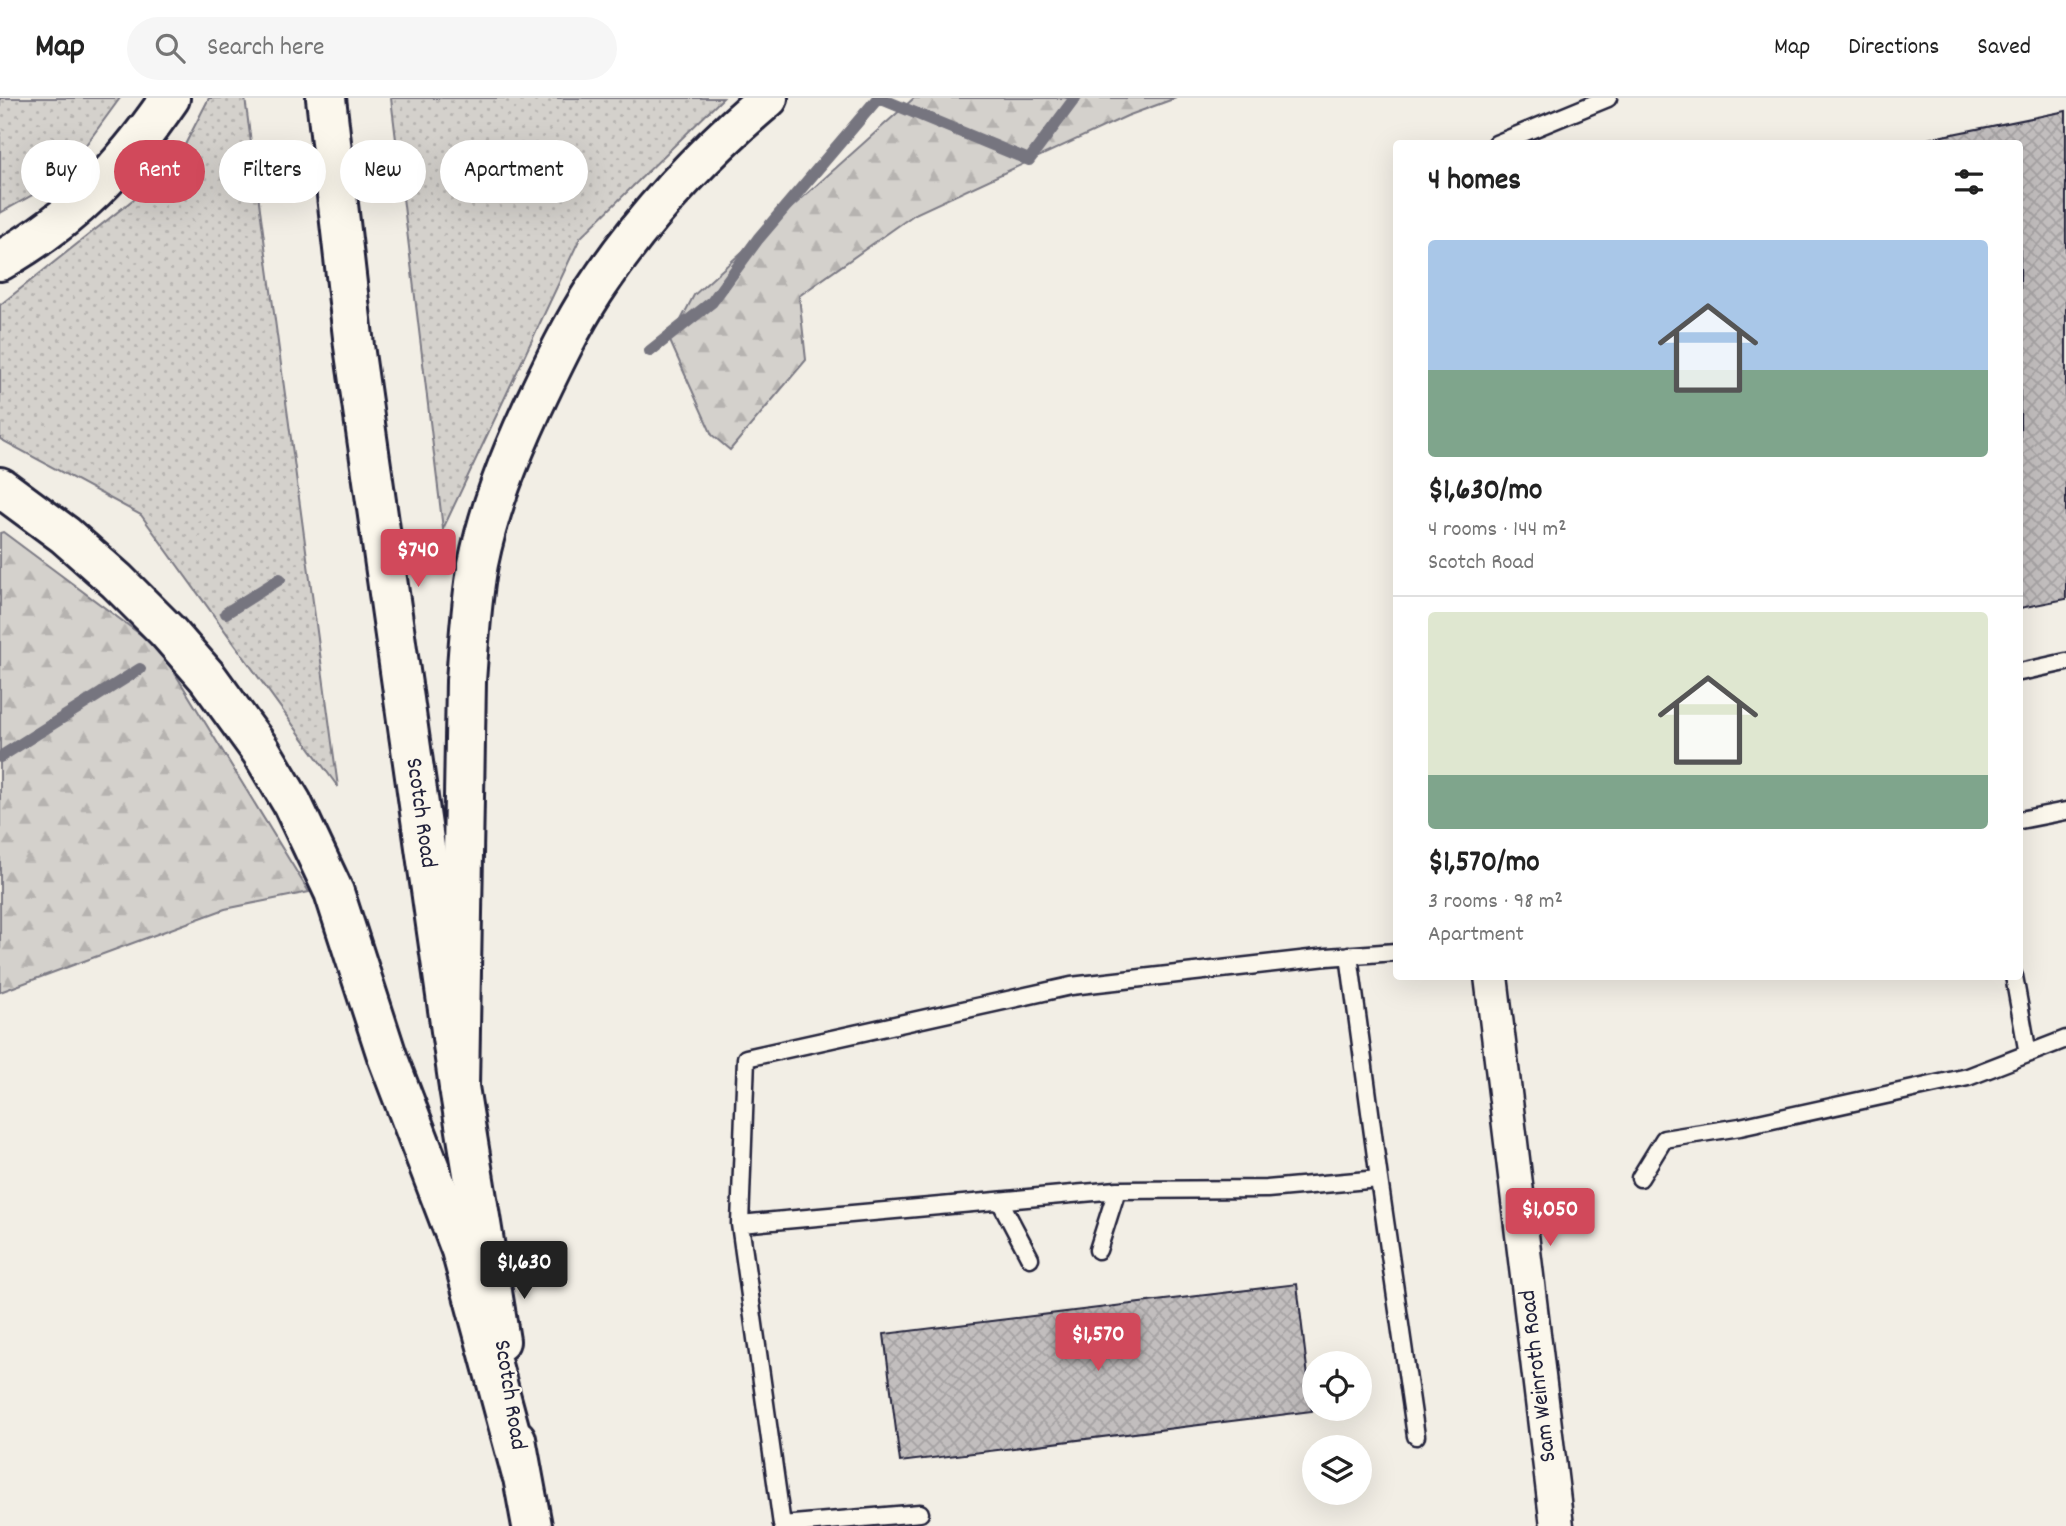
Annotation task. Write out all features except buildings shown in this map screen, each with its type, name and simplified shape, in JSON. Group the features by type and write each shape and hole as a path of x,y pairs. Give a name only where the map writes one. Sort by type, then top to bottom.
{"main road":[{"path":"0,261 61,221 105,182 144,136 170,98"},
{"name":"Scotch Road","path":"327,98 354,346 458,1087 532,1526"},
{"path":"458,1087 469,628 478,565 498,488 544,383 566,338 594,291 657,206 686,173 768,98"},
{"path":"0,487 65,535 117,581 167,631 208,678 239,720 292,803 334,892 387,1056 461,1250 521,1472"}],"street":[{"name":"Sam Weinroth Road","path":"1491,980 1557,1526"}],"lane":[{"path":"1506,140 1608,98"},
{"path":"2023,671 2066,662"},
{"path":"2023,819 2066,811"},
{"path":"920,1513 782,1525 740,1224 746,1058 1071,986 1393,952"},
{"path":"1349,955 1416,1436"},
{"path":"2015,980 2028,1054"},
{"path":"1640,1178 1664,1139 1740,1127 1968,1077 2066,1039"},
{"path":"740,1224 1117,1190 1267,1189 1379,1179"},
{"path":"1098,1250 1117,1190"},
{"path":"1000,1202 1030,1258"}],"green space":[{"path":"0,98 120,98 89,140 21,140 21,201 0,213"},
{"path":"209,98 245,98 251,140 219,140 219,203 259,203 338,787 141,515 0,439 0,305 129,203 205,203 205,140 187,140"},
{"path":"391,98 723,98 580,238 443,529 404,203 426,203 426,140 396,140"},
{"path":"914,98 1176,98 1127,116 915,214 799,296 806,360 730,450 712,435 670,341 694,295"},
{"path":"3,532 160,649 309,892 225,909 0,992 0,533"}],"waterway":[{"path":"650,351 712,302 758,239 878,98"},
{"path":"879,98 1029,160 1075,98"},
{"path":"226,613 280,579"},
{"path":"0,757 140,669"}]}
